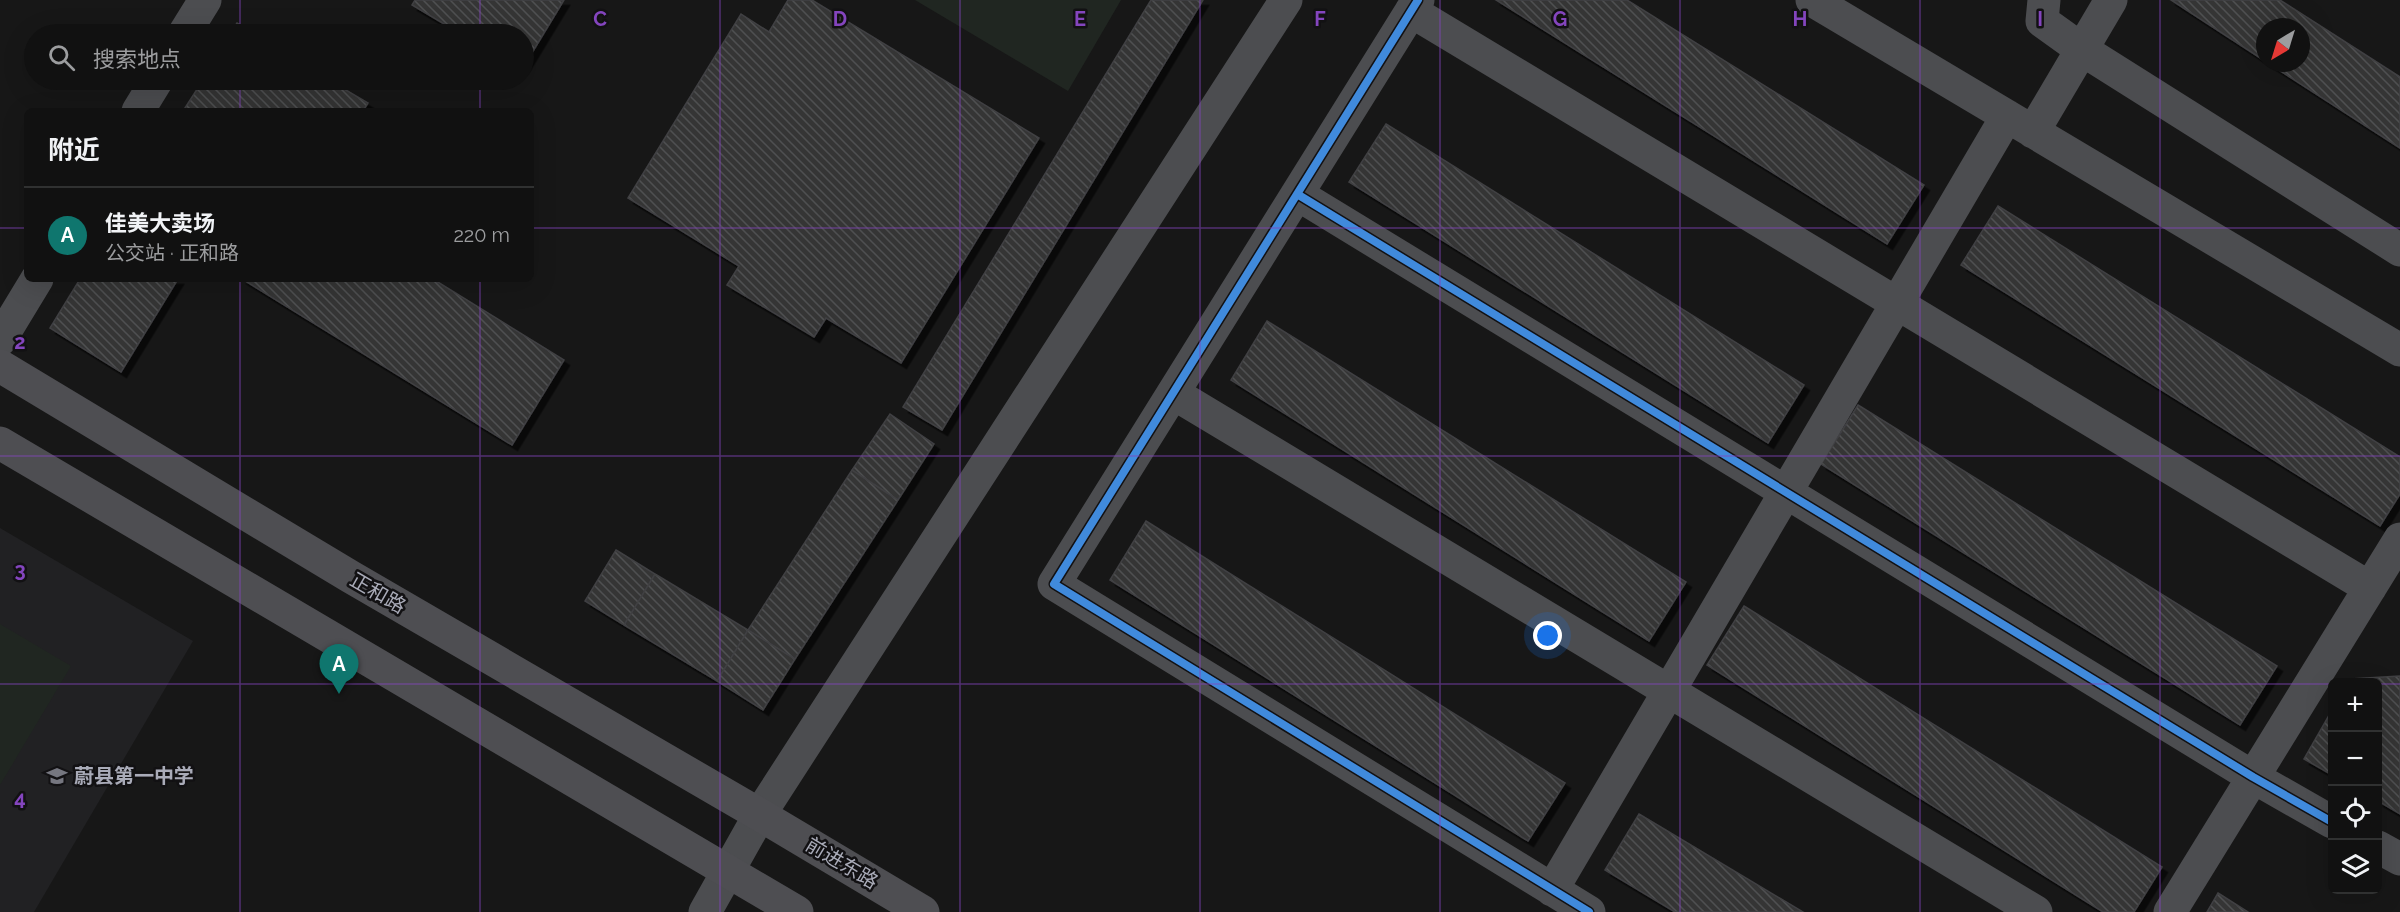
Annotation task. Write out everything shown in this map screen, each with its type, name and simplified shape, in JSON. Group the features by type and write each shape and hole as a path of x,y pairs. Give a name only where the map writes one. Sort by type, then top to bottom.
{"main road":[{"name":"正和路","path":"0,366 351,577 760,814"},
{"path":"0,442 797,912"},
{"name":"前进东路","path":"760,814 923,912"}],"street":[{"path":"190,24 205,0"},
{"path":"705,912 760,814 1286,0"},
{"path":"1812,0 2400,350"},
{"path":"2044,0 2042,21 2081,49 2400,250"},
{"path":"1552,890 1897,303 2020,124 2081,49 2111,0"},
{"path":"1589,912 1054,584 1415,5 1897,303 2370,588"},
{"path":"140,108 151,90"},
{"path":"1297,194 2253,777 2328,820"},
{"path":"0,340 35,282"},
{"path":"1173,393 2036,912"},
{"path":"2169,912 2400,539"},
{"path":"2382,849 2400,859"}],"shaded area":[{"path":"915,0 1121,0 1068,91"},
{"name":"蔚县第一中学","path":"0,528 193,641 34,912 0,912"},
{"path":"0,624 71,666 0,785"}],"building":[{"path":"415,0 564,0 534,50 534,24 444,24 412,5"},
{"path":"788,0 812,0 1039,138 901,363 826,318 814,337 727,285 739,266 628,198 741,14 769,32"},
{"path":"1151,0 1203,0 942,430 903,407"},
{"path":"1496,0 1627,0 1924,185 1887,244"},
{"path":"2171,0 2280,0 2308,18 2256,18 2256,55"},
{"path":"2310,19 2400,77 2400,148 2282,72 2310,72"},
{"path":"197,90 346,90 368,103 365,108 185,108"},
{"path":"1386,124 1804,385 1768,443 1349,182"},
{"path":"1998,206 2400,457 2400,494 2380,526 1961,265"},
{"path":"78,282 176,282 121,372 50,328"},
{"path":"247,282 438,282 564,360 512,445"},
{"path":"1267,321 1686,582 1649,641 1231,380"},
{"path":"1858,405 2277,666 2240,725 1821,464"},
{"path":"890,414 934,444 898,500 852,470"},
{"path":"852,470 898,500 795,659 748,630"},
{"path":"1146,521 1565,783 1528,841 1110,580"},
{"path":"616,550 655,574 624,625 585,601"},
{"path":"655,574 748,630 717,681 624,625"},
{"path":"1744,606 2162,867 2134,912 2103,912 1707,665"},
{"path":"748,630 795,659 763,710 717,681"},
{"path":"2400,676 2400,814 2382,803 2382,678 2367,678"},
{"path":"2328,717 2328,773 2304,759"},
{"path":"1639,814 1803,912 1675,912 1605,870"},
{"path":"2218,893 2248,912 2207,912"}],"cycle path":[{"path":"1418,0 1054,584 1589,912"},
{"path":"1297,194 2253,777 2328,820"}],"place":[{"name":"佳美大卖场","path":"339,694"},
{"name":"蔚县第一中学","path":"57,776"}]}
